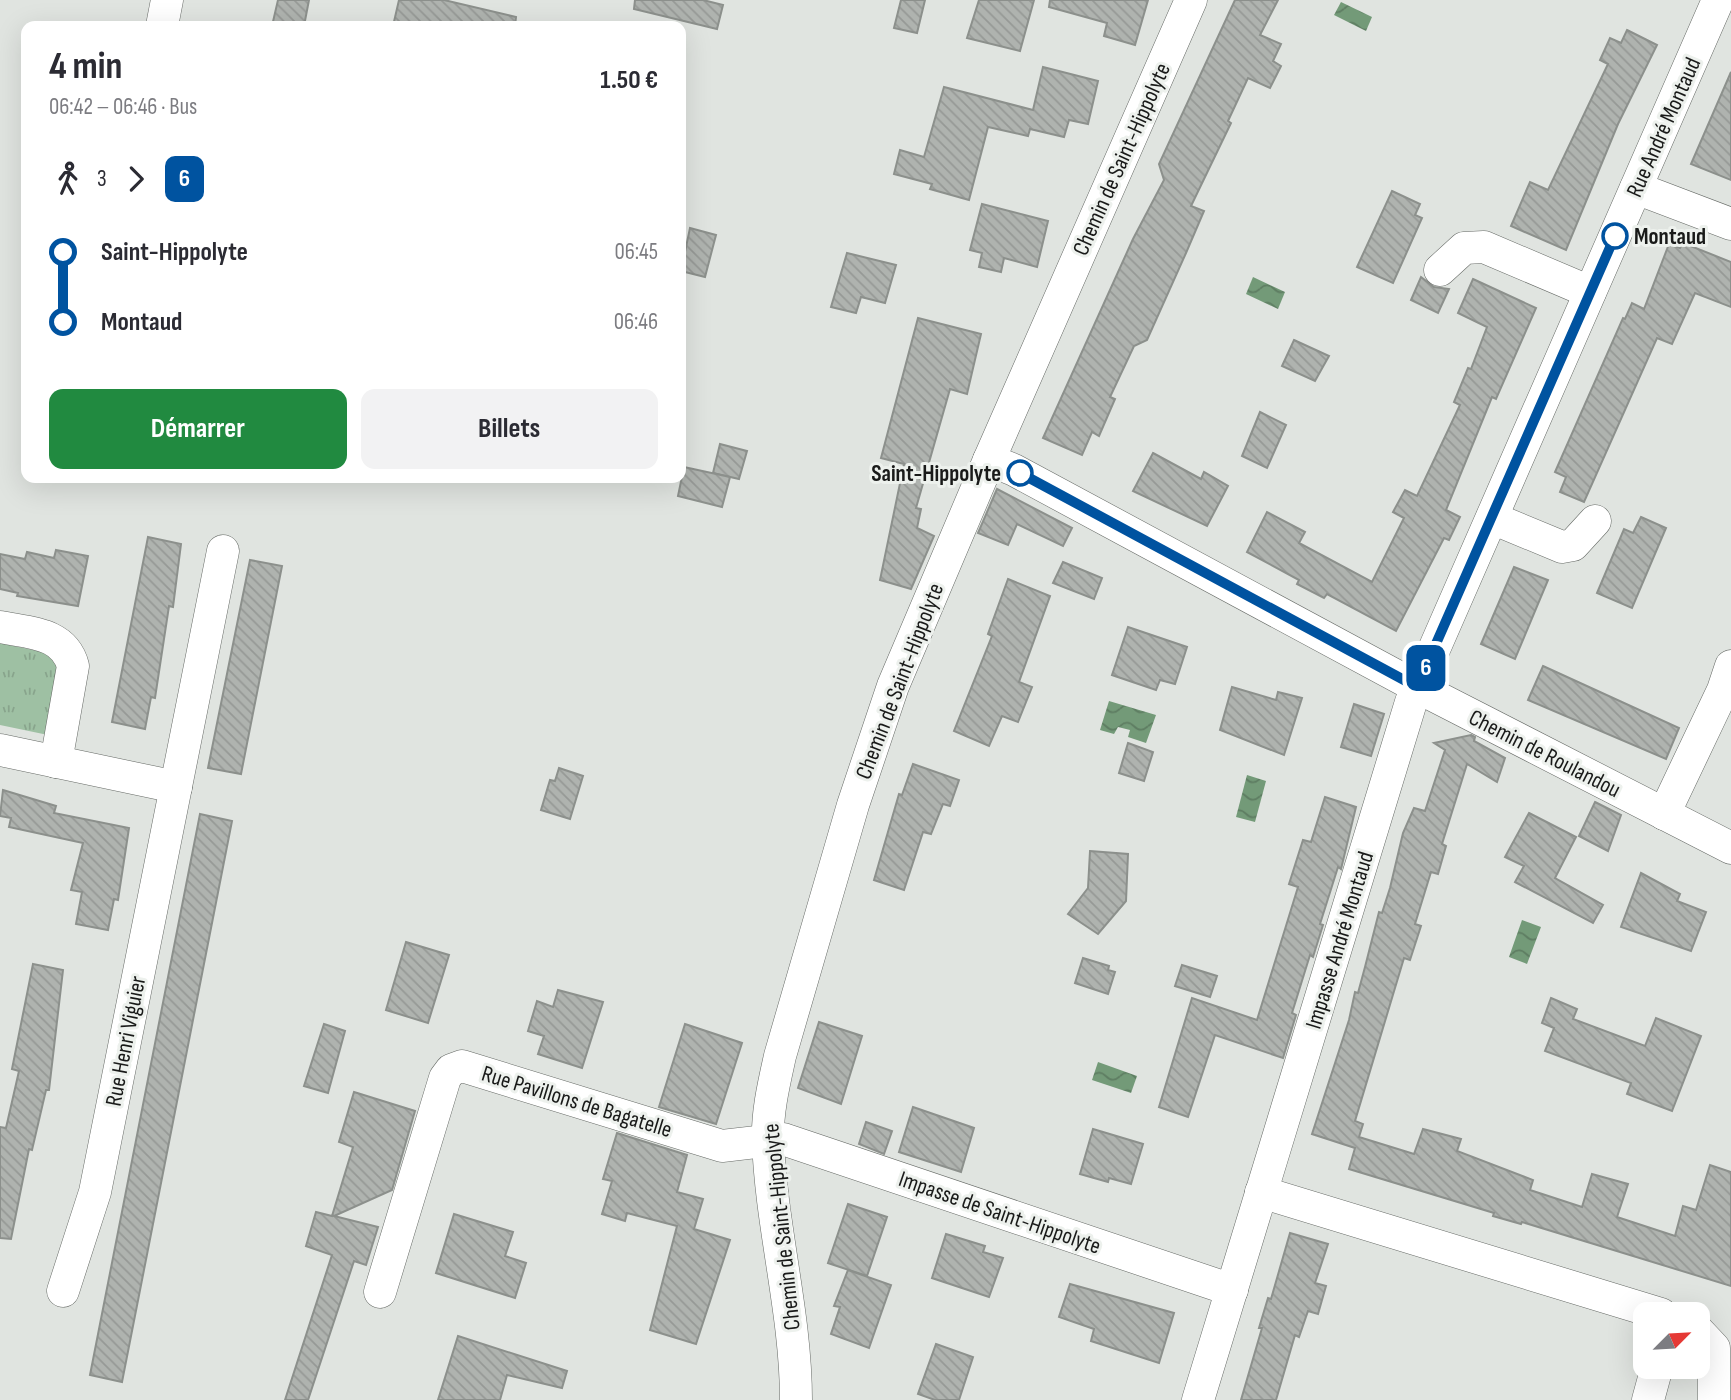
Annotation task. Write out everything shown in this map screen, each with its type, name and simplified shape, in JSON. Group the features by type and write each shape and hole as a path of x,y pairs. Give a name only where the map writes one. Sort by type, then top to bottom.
{"street":[{"path":"163,21 167,0"},
{"name":"Chemin de Saint-Hippolyte","path":"796,1400 794,1344 768,1140 773,1089 780,1056 853,805 893,685 1191,0"},
{"name":"Rue André Montaud","path":"1417,687 1718,0"},
{"path":"1636,188 1731,224"},
{"path":"1440,270 1464,248 1485,247 1590,292"},
{"name":"Chemin de Roulandou","path":"989,460 1014,470 1417,687 1731,848"},
{"path":"1492,519 1562,547 1573,545 1595,521"},
{"name":"Rue Henri Viguier","path":"63,1292 95,1192 223,551"},
{"path":"0,627 51,638 70,656 73,666 56,762"},
{"path":"1664,814 1723,690 1731,666"},
{"name":"Impasse André Montaud","path":"1198,1400 1417,687"},
{"path":"0,750 176,788"},
{"name":"Rue Pavillons de Bagatelle","path":"380,1292 445,1079 452,1070 462,1066 722,1146 768,1140"},
{"name":"Impasse de Saint-Hippolyte","path":"768,1140 783,1139 1232,1290"},
{"path":"1261,1192 1633,1305"},
{"path":"1710,1342 1717,1359 1714,1400"},
{"path":"1648,1400 1654,1379"}],"green space":[{"path":"0,643 47,653 61,670 48,735 0,725"}],"water":[{"path":"1341,2 1372,17 1366,31 1334,15"},
{"path":"1253,277 1285,292 1278,309 1246,294"},
{"path":"1109,701 1156,715 1146,743 1128,737 1130,730 1118,727 1114,734 1100,730"},
{"path":"1247,775 1266,781 1255,822 1236,817"},
{"path":"1522,920 1541,927 1527,964 1509,957"},
{"path":"1098,1062 1137,1076 1131,1093 1092,1080"}],"building":[{"path":"278,0 309,0 305,21 273,21"},
{"path":"399,0 444,0 516,17 516,21 394,21"},
{"path":"635,0 703,0 723,5 717,29 634,9"},
{"path":"901,0 925,0 917,33 894,28"},
{"path":"979,0 1034,0 1020,51 967,38"},
{"path":"1050,0 1148,0 1135,45 1104,36 1107,23 1049,7"},
{"path":"1235,0 1278,0 1260,35 1281,44 1273,61 1281,66 1270,88 1248,78 1228,121 1231,123 1191,206 1204,211 1186,253 1147,340 1134,346 1110,397 1115,399 1099,436 1092,432 1082,455 1043,438 1133,239 1164,180 1159,164"},
{"path":"1627,30 1657,45 1618,124 1566,250 1511,226 1530,182 1548,190 1608,64 1600,60 1610,38 1621,43"},
{"path":"1043,67 1098,81 1088,124 1069,120 1064,137 1030,129 1028,136 988,127 969,200 930,189 932,184 894,174 900,150 924,157 944,87 1033,110"},
{"path":"1731,72 1731,180 1691,164"},
{"path":"1392,191 1420,204 1415,215 1422,218 1393,283 1357,267"},
{"path":"982,204 1048,221 1037,267 1004,258 1001,272 979,267 982,253 970,250"},
{"path":"690,228 716,235 705,277 686,272 686,247"},
{"path":"1683,243 1731,262 1731,307 1695,293 1672,344 1657,338 1584,502 1560,492 1566,477 1555,472 1623,318 1625,319 1632,303 1644,309 1669,244 1680,248"},
{"path":"847,253 896,265 885,303 861,297 856,313 831,307"},
{"path":"1421,277 1434,287 1449,289 1438,313 1411,300"},
{"path":"1473,279 1536,308 1496,399 1492,397 1446,510 1460,517 1449,540 1444,538 1396,631 1327,594 1324,598 1297,584 1299,580 1247,552 1267,512 1305,532 1299,543 1372,582 1404,518 1393,512 1405,490 1417,496 1460,405 1454,402 1468,368 1471,369 1487,327 1458,313"},
{"path":"918,318 981,334 967,394 950,389 916,508 921,509 917,528 934,536 911,589 880,580 904,464 881,458"},
{"path":"1294,340 1329,356 1315,381 1282,366"},
{"path":"1260,412 1286,425 1267,468 1242,456"},
{"path":"720,444 747,451 739,479 713,473"},
{"path":"1153,453 1201,479 1204,472 1228,486 1207,526 1133,491"},
{"path":"686,467 730,477 722,507 678,496 681,483 686,483"},
{"path":"997,489 1072,528 1063,546 1017,524 1008,545 978,533"},
{"path":"1641,517 1666,528 1632,608 1597,593 1624,529 1633,533"},
{"path":"148,537 181,544 173,607 169,606 155,698 151,697 145,729 112,722"},
{"path":"56,550 88,556 78,606 17,596 18,593 0,589 0,554 25,559 27,552 54,558"},
{"path":"250,560 282,566 241,774 208,768"},
{"path":"1063,562 1102,578 1094,599 1053,583"},
{"path":"1514,567 1548,580 1515,659 1481,644"},
{"path":"1008,579 1050,596 1019,682 1032,687 1018,722 1002,716 989,746 954,731 992,636 988,634"},
{"path":"1128,627 1187,647 1175,684 1160,680 1156,690 1112,675"},
{"path":"1543,666 1679,728 1666,759 1528,700"},
{"path":"1232,687 1276,700 1278,692 1302,698 1284,755 1220,730"},
{"path":"1354,704 1384,714 1371,756 1341,747"},
{"path":"1471,735 1475,737 1474,741 1505,758 1497,782 1467,764 1442,844 1446,846 1438,874 1431,872 1415,924 1421,926 1410,960 1404,958 1355,1121 1363,1124 1359,1137 1414,1154 1423,1129 1461,1139 1457,1151 1533,1180 1530,1190 1582,1207 1592,1174 1628,1184 1617,1217 1675,1236 1683,1206 1696,1210 1710,1165 1731,1172 1731,1286 1522,1222 1521,1224 1493,1216 1494,1213 1349,1169 1355,1148 1312,1134 1349,1020 1355,992 1358,993 1379,912 1382,913 1390,888 1403,833 1414,808 1425,811 1445,750 1434,743"},
{"path":"1128,743 1153,752 1144,781 1119,773"},
{"path":"913,764 959,780 950,806 943,804 931,834 923,832 904,890 874,880 899,794 902,795"},
{"path":"559,768 583,776 570,819 541,810 550,780 555,781"},
{"path":"3,790 56,806 54,813 129,828 118,900 114,899 108,930 76,924 82,892 71,890 83,843 9,827 11,818 0,816"},
{"path":"1325,797 1356,807 1341,869 1338,867 1313,957 1310,955 1292,1013 1296,1015 1283,1058 1215,1035 1188,1117 1159,1107 1192,998 1257,1020 1298,887 1289,884 1303,840 1311,842"},
{"path":"1595,802 1621,815 1608,851 1579,836"},
{"path":"1529,813 1576,837 1555,878 1603,905 1593,923 1515,882 1524,866 1505,857"},
{"path":"200,814 232,821 122,1382 90,1375"},
{"path":"1090,851 1128,854 1126,901 1098,934 1068,914 1088,888"},
{"path":"1641,873 1680,894 1677,901 1706,912 1691,951 1621,927"},
{"path":"406,942 449,955 428,1023 386,1010"},
{"path":"1083,958 1109,966 1108,970 1115,972 1108,994 1075,983"},
{"path":"33,964 63,970 49,1090 46,1090 32,1150 29,1149 11,1239 0,1238 0,1127 6,1128 19,1071 12,1069"},
{"path":"1182,965 1217,976 1210,997 1175,986"},
{"path":"558,990 603,1002 582,1068 538,1054 544,1036 528,1031 537,1001 553,1007"},
{"path":"1551,998 1577,1009 1573,1019 1645,1046 1656,1018 1701,1036 1672,1111 1627,1094 1631,1083 1545,1051 1554,1028 1542,1023"},
{"path":"819,1022 862,1036 841,1104 798,1088"},
{"path":"324,1024 345,1031 328,1093 304,1086"},
{"path":"685,1024 742,1043 716,1124 659,1107"},
{"path":"354,1092 415,1111 392,1190 334,1216 378,1227 366,1265 354,1261 308,1400 285,1400 332,1255 306,1246 316,1212 332,1216 353,1147 339,1142"},
{"path":"913,1107 974,1128 961,1172 899,1152"},
{"path":"866,1122 892,1131 884,1154 859,1144"},
{"path":"1093,1129 1143,1144 1131,1184 1109,1178 1108,1182 1080,1174"},
{"path":"617,1133 687,1155 677,1192 703,1199 694,1229 730,1240 696,1344 650,1330 677,1226 627,1213 625,1221 602,1214 612,1181 603,1179"},
{"path":"848,1204 887,1217 867,1276 828,1263"},
{"path":"454,1214 513,1232 505,1256 526,1263 515,1298 436,1273"},
{"path":"1290,1233 1328,1244 1315,1283 1326,1286 1318,1314 1308,1311 1299,1337 1295,1335 1276,1400 1241,1400 1262,1328 1259,1328 1268,1298 1271,1299"},
{"path":"946,1234 985,1246 983,1252 1003,1258 989,1297 932,1278"},
{"path":"848,1270 891,1285 869,1348 831,1334 840,1307 834,1306"},
{"path":"1070,1284 1174,1313 1159,1363 1091,1341 1094,1329 1059,1317"},
{"path":"458,1336 567,1371 562,1388 507,1375 500,1400 438,1400"},
{"path":"936,1344 973,1357 959,1400 935,1400 918,1394"}],"bus line":[{"name":"6","path":"1020,473 1417,687 1615,236"}],"place":[{"name":"Montaud","path":"1615,236"},
{"name":"Saint-Hippolyte","path":"1020,473"}]}
